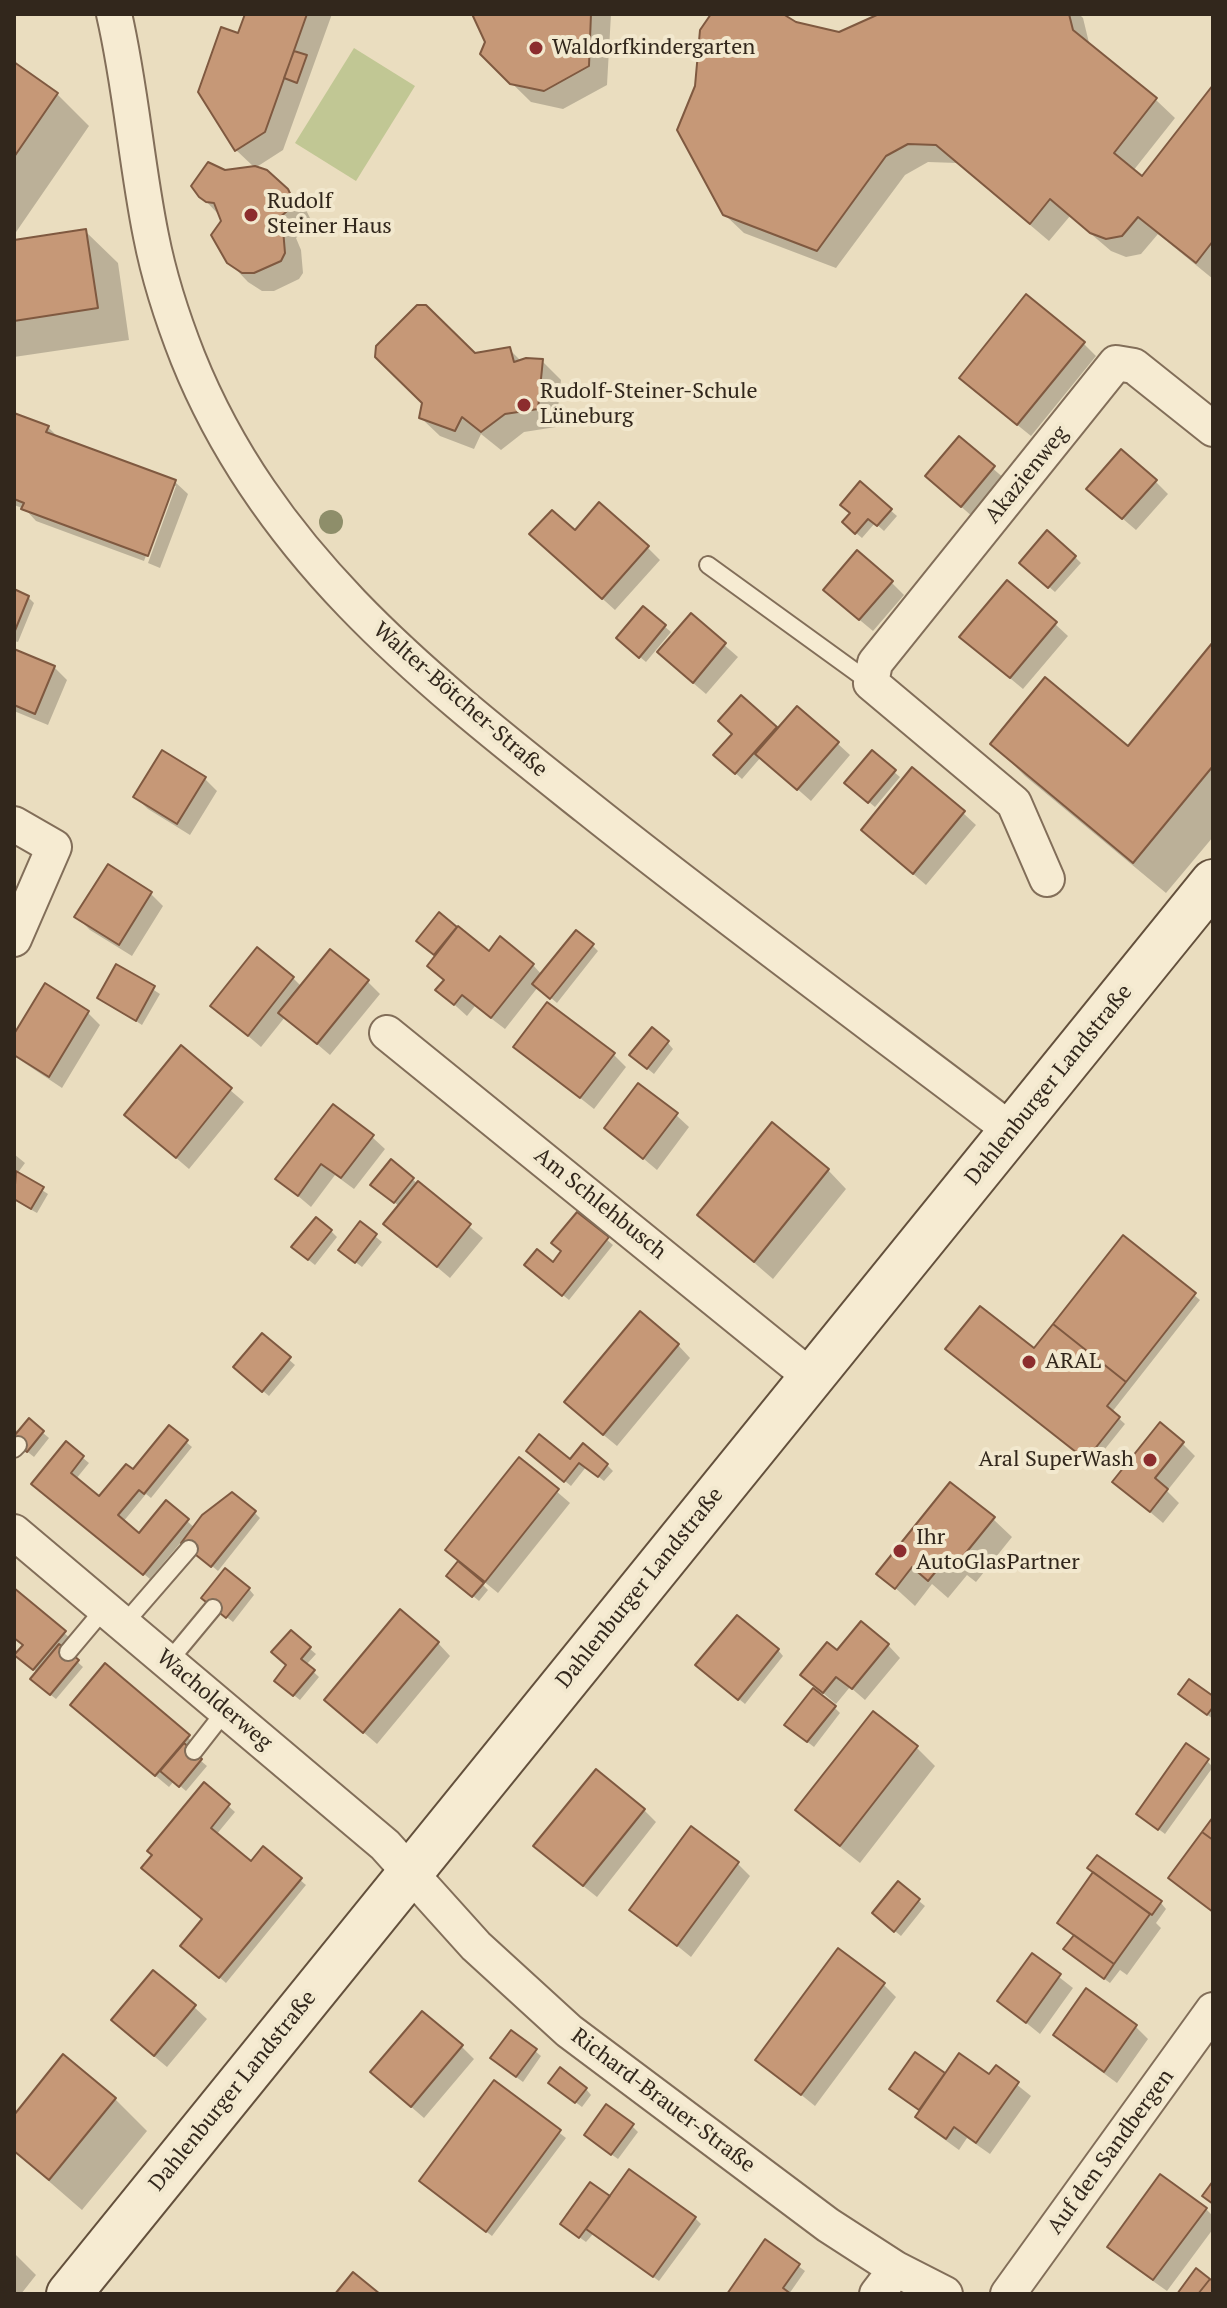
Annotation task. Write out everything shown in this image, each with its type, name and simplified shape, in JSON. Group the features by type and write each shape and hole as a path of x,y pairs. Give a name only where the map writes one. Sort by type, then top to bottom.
{"main road":[{"name":"Dahlenburger Landstraße","path":"69,2294 1213,882"}],"street":[{"name":"Walter-Bötcher-Straße","path":"114,14 126,66 151,237 188,358 214,414 247,472 290,534 326,578 384,637 471,715 645,853 1012,1131"},
{"name":"Akazienweg","path":"871,683 875,663 1116,363 1134,366 1213,429"},
{"path":"871,683 1014,803 1047,879"},
{"path":"14,824 54,847 14,939"},
{"name":"Am Schlehbusch","path":"387,1033 811,1377"},
{"name":"Wacholderweg","path":"14,1532 385,1845 409,1873"},
{"name":"Richard-Brauer-Straße","path":"409,1873 498,1969 569,2031 828,2225 886,2281 945,2294"},
{"name":"Auf den Sandbergen","path":"1008,2294 1213,2010"}],"lane":[{"path":"708,565 871,683"},
{"path":"68,1652 115,1616 189,1549"},
{"path":"169,1661 213,1608"},
{"path":"194,1751 226,1710"}],"green space":[{"path":"354,48 415,86 356,181 295,143"}],"building":[{"path":"245,14 307,14 265,132 235,151 198,92 221,27 238,33"},
{"name":"Waldorfkindergarten","path":"472,14 591,14 589,66 544,91 510,84 480,54 485,42"},
{"path":"711,14 783,14 796,22 839,32 879,14 1069,14 1073,30 1157,98 1114,153 1142,176 1213,85 1213,241 1196,263 1138,217 1122,236 1106,239 1090,233 1050,199 1030,224 936,145 908,144 886,156 817,251 723,215 677,130 695,86 700,30"},
{"path":"294,51 307,55 297,83 284,78"},
{"path":"14,62 58,93 14,157"},
{"name":"Rudolf Steiner Haus","path":"208,162 225,170 255,166 267,170 288,189 295,204 278,219 283,229 285,253 281,261 254,273 242,273 227,263 211,235 221,221 214,203 199,197 191,186"},
{"path":"86,229 98,308 14,321 14,240"},
{"path":"1026,294 1085,342 1017,425 959,378"},
{"path":"417,305 426,305 475,353 510,347 514,362 526,358 543,359 538,409 505,414 481,432 462,417 455,431 419,418 422,403 375,357 376,346"},
{"path":"14,413 49,426 46,432 176,480 148,556 21,509 24,503 14,499"},
{"path":"959,436 995,466 961,507 925,476"},
{"path":"1121,449 1157,480 1122,519 1086,489"},
{"path":"860,481 892,509 877,526 868,519 855,534 842,522 850,513 840,505"},
{"path":"599,502 649,546 602,599 529,534 552,510 575,530"},
{"path":"1047,530 1076,556 1048,588 1019,563"},
{"path":"857,550 893,581 859,620 823,590"},
{"path":"1007,580 1057,622 1010,678 959,637"},
{"path":"14,589 29,596 14,633"},
{"path":"643,606 666,625 639,658 616,638"},
{"path":"691,613 726,643 693,683 657,652"},
{"path":"1213,642 1213,766 1133,863 990,744 1045,677 1128,746"},
{"path":"14,649 55,666 35,714 14,705"},
{"path":"741,695 777,727 735,774 713,755 732,734 718,721"},
{"path":"797,706 839,742 797,790 755,754"},
{"path":"162,750 206,777 177,824 133,797"},
{"path":"872,750 896,770 868,803 844,783"},
{"path":"912,767 965,811 913,874 861,830"},
{"path":"108,864 152,892 119,945 74,917"},
{"path":"439,912 457,927 434,955 416,941"},
{"path":"458,926 489,951 500,936 534,964 491,1018 462,995 454,1005 435,990 444,980 427,966"},
{"path":"576,930 594,944 550,999 532,984"},
{"path":"257,947 294,977 248,1036 210,1006"},
{"path":"330,949 369,980 317,1044 278,1013"},
{"path":"116,964 155,986 136,1021 97,998"},
{"path":"45,983 89,1011 49,1077 14,1055 14,1034"},
{"path":"547,1002 615,1053 580,1098 513,1047"},
{"path":"652,1027 669,1041 647,1069 629,1055"},
{"path":"181,1045 232,1088 176,1158 124,1115"},
{"path":"638,1083 678,1113 643,1159 604,1128"},
{"path":"333,1104 374,1135 341,1178 321,1164 298,1196 275,1179"},
{"path":"772,1122 829,1169 754,1262 697,1215"},
{"path":"391,1159 414,1178 394,1203 370,1185"},
{"path":"16,1171 44,1187 31,1209 14,1199"},
{"path":"418,1181 471,1224 437,1267 383,1224"},
{"path":"577,1212 609,1237 562,1296 524,1265 537,1249 553,1262 561,1251 551,1243"},
{"path":"316,1217 332,1230 308,1260 291,1247"},
{"path":"360,1221 377,1234 355,1263 338,1250"},
{"path":"1123,1235 1196,1293 1126,1382 1053,1324"},
{"path":"980,1306 1034,1348 1053,1324 1126,1382 1107,1406 1120,1417 1086,1460 945,1349"},
{"path":"640,1311 679,1344 603,1435 564,1402"},
{"path":"262,1333 291,1357 262,1392 233,1367"},
{"path":"29,1418 44,1431 27,1452 14,1442 14,1436"},
{"name":"Aral SuperWash","path":"1160,1422 1184,1442 1155,1478 1168,1489 1150,1512 1112,1482"},
{"path":"169,1425 188,1440 144,1494 139,1490 118,1515 139,1533 166,1500 189,1519 143,1575 31,1484 66,1441 84,1456 71,1473 99,1496 126,1464 133,1469"},
{"path":"539,1434 570,1459 583,1443 608,1464 598,1477 579,1463 564,1482 526,1451"},
{"path":"519,1457 559,1489 485,1582 445,1550"},
{"path":"950,1482 995,1517 956,1565 947,1558 928,1581 912,1567 895,1589 876,1574"},
{"path":"232,1492 256,1511 211,1567 181,1543 202,1515"},
{"path":"458,1561 484,1583 472,1597 446,1576"},
{"path":"225,1568 250,1588 226,1618 201,1598"},
{"path":"14,1588 66,1631 33,1670 14,1655 23,1645 14,1638"},
{"path":"400,1609 439,1642 363,1733 324,1700"},
{"path":"737,1615 779,1649 738,1700 695,1665"},
{"path":"861,1621 889,1644 852,1689 836,1677 823,1693 800,1675 827,1642 837,1650"},
{"path":"291,1630 311,1647 301,1659 315,1670 293,1696 274,1681 286,1665 271,1652"},
{"path":"59,1644 79,1660 50,1695 30,1679"},
{"path":"105,1663 190,1735 155,1776 70,1705"},
{"path":"1189,1679 1213,1696 1213,1707 1207,1715 1178,1694"},
{"path":"813,1688 836,1706 807,1742 784,1725"},
{"path":"873,1711 918,1746 840,1846 795,1810"},
{"path":"184,1743 202,1759 179,1787 160,1771"},
{"path":"1186,1743 1209,1759 1158,1830 1136,1814"},
{"path":"596,1769 645,1809 583,1886 533,1846"},
{"path":"204,1782 230,1804 211,1828 251,1861 263,1846 302,1878 219,1978 180,1946 202,1919 141,1868 152,1855 147,1851"},
{"path":"1213,1817 1213,1840 1202,1832"},
{"path":"691,1826 739,1862 677,1946 629,1910"},
{"path":"1202,1832 1213,1840 1213,1912 1168,1878"},
{"path":"1097,1855 1162,1901 1152,1915 1087,1868"},
{"path":"1093,1872 1150,1914 1114,1964 1057,1923"},
{"path":"898,1881 920,1899 894,1932 872,1913"},
{"path":"1074,1935 1114,1964 1104,1979 1063,1949"},
{"path":"838,1948 885,1983 801,2095 755,2060"},
{"path":"1032,1953 1061,1974 1026,2023 997,2001"},
{"path":"153,1970 196,2005 154,2056 111,2020"},
{"path":"1086,1988 1137,2025 1104,2072 1053,2035"},
{"path":"422,2011 463,2045 411,2107 370,2072"},
{"path":"511,2030 537,2049 516,2077 490,2058"},
{"path":"915,2052 945,2073 919,2110 889,2089"},
{"path":"959,2053 989,2074 996,2065 1019,2082 976,2143 954,2127 946,2139 915,2117"},
{"path":"63,2054 116,2098 49,2180 14,2151 14,2115"},
{"path":"560,2067 587,2088 575,2103 548,2083"},
{"path":"494,2080 561,2130 486,2232 419,2181"},
{"path":"606,2104 634,2124 611,2155 584,2135"},
{"path":"629,2169 696,2217 653,2277 586,2229"},
{"path":"1160,2174 1207,2208 1153,2280 1107,2247"},
{"path":"1213,2181 1213,2204 1202,2196"},
{"path":"590,2182 610,2196 579,2238 560,2224"},
{"path":"765,2239 800,2264 783,2288 791,2294 727,2294"},
{"path":"1196,2268 1210,2279 1198,2294 1177,2294"},
{"path":"353,2272 380,2294 335,2294"},
{"path":"1210,2279 1213,2281 1213,2294 1198,2294"}],"place":[{"name":"Waldorfkindergarten","path":"536,48"},
{"name":"Rudolf Steiner Haus","path":"251,215"},
{"name":"Rudolf-Steiner-Schule Lüneburg","path":"524,405"},
{"name":"ARAL","path":"1029,1362"},
{"name":"Aral SuperWash","path":"1150,1460"},
{"name":"Ihr AutoGlasPartner","path":"900,1551"}]}
